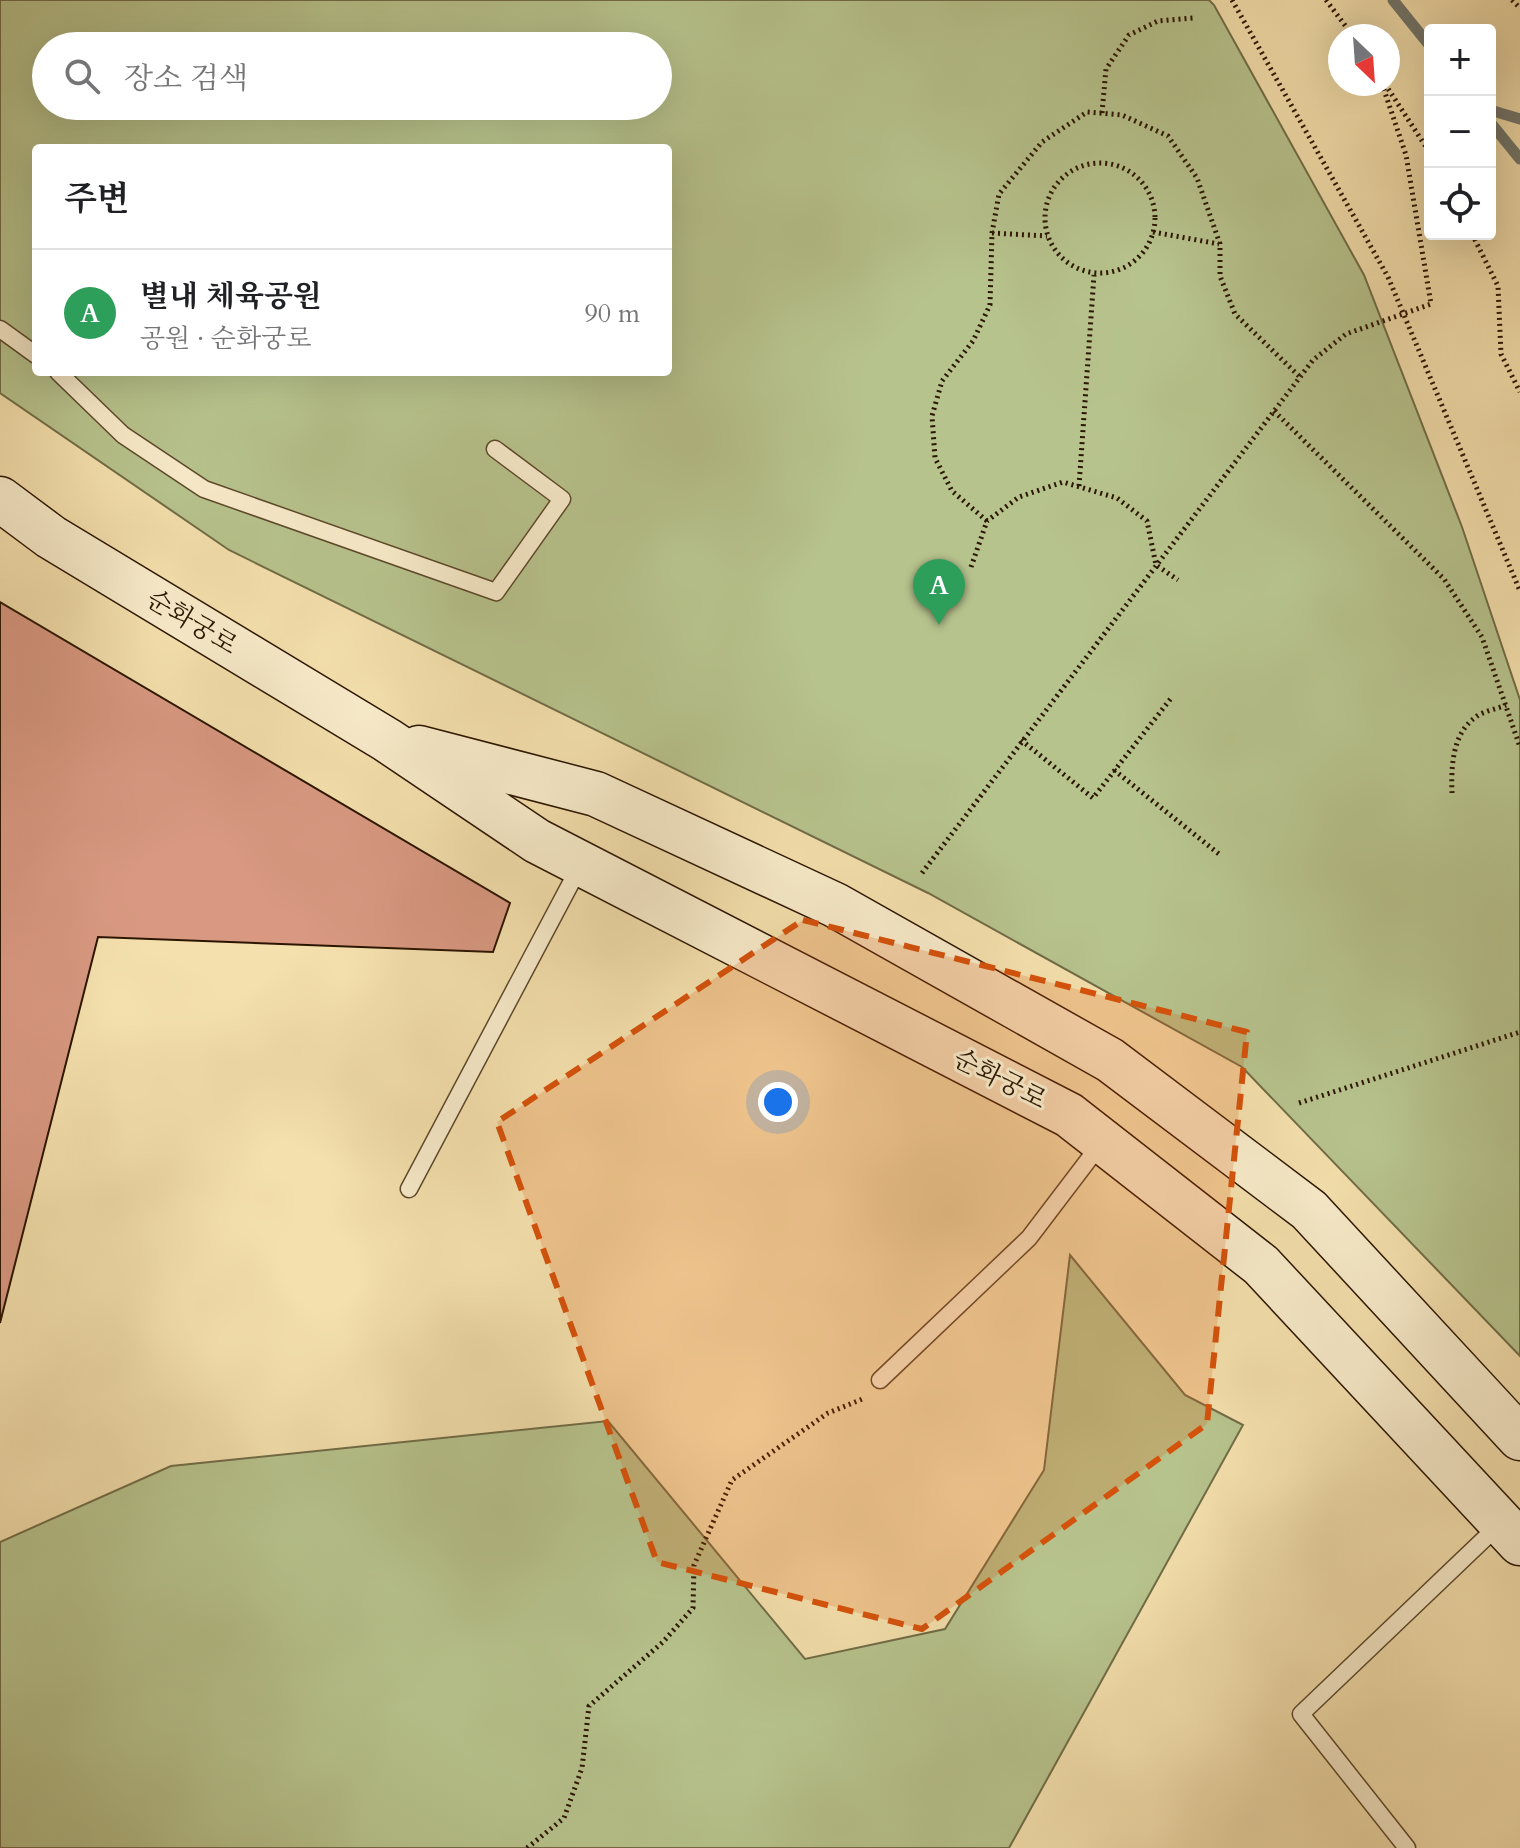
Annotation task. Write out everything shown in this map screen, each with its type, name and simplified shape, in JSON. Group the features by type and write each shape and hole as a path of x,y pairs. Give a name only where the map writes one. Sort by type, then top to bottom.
{"street":[{"name":"순화궁로","path":"0,499 51,537 387,740 537,841 1069,1115 1261,1265 1510,1533"},
{"name":"순화궁로","path":"387,740 596,794 835,905 1110,1060 1309,1210 1520,1438"}],"lane":[{"path":"0,329 32,352"},
{"path":"62,376 123,435 204,489 496,592 562,499 495,449"},
{"path":"409,1189 582,863"},
{"path":"876,1388 1029,1238 1103,1141"},
{"path":"1407,1848 1301,1714 1510,1533"}],"path":[{"path":"1232,0 1388,277 1520,591"},
{"path":"1326,0 1344,24"},
{"path":"1512,0 1520,8"},
{"path":"1102,113 1106,69 1129,35 1158,21 1193,18"},
{"path":"922,873 1313,360 1346,334 1431,304 1406,155 1387,96"},
{"path":"1391,96 1424,144"},
{"path":"987,521 952,491 935,458 932,416 942,381 973,341 990,305 992,233 999,194 1042,142 1087,112 1122,115 1168,136 1197,178 1220,244 1220,276 1235,314 1300,377"},
{"path":"1090,162 1122,165 1147,185 1157,216 1153,232 1149,247 1126,268 1094,275 1065,262 1047,236 1045,204 1062,177 1090,162"},
{"path":"1153,232 1220,244"},
{"path":"992,233 1047,236"},
{"path":"1475,240 1498,286 1501,354 1520,392"},
{"path":"1079,486 1094,275"},
{"path":"1274,411 1444,579 1482,637 1520,747"},
{"path":"971,567 987,521 1019,497 1063,482 1117,498 1147,521 1156,565 1178,580"},
{"path":"1021,740 1093,798 1172,697"},
{"path":"1452,793 1451,765 1459,738 1475,717 1506,705"},
{"path":"1114,770 1219,854"},
{"path":"1299,1103 1520,1032"},
{"path":"527,1848 564,1818 582,1768 589,1706 663,1642 693,1608 694,1565 732,1480 828,1413 876,1388"}],"highlighted area":[{"path":"803,920 1247,1032 1207,1424 922,1629 657,1562 497,1122"}],"green space":[{"path":"0,0 1209,0 1364,275 1462,527 1520,700 1520,1356 1242,1067 928,893 229,550 0,393"},
{"path":"1070,1255 1185,1395 1243,1425 1009,1848 0,1848 0,1542 171,1466 608,1421 805,1659 945,1629 1044,1470"}],"building":[{"path":"0,602 510,903 493,952 98,937 0,1323"}],"waterway":[{"path":"1393,0 1424,39"},
{"path":"1496,112 1520,119"},
{"path":"1496,129 1520,159"}],"place":[{"name":"별내 체육공원","path":"939,625"}]}
